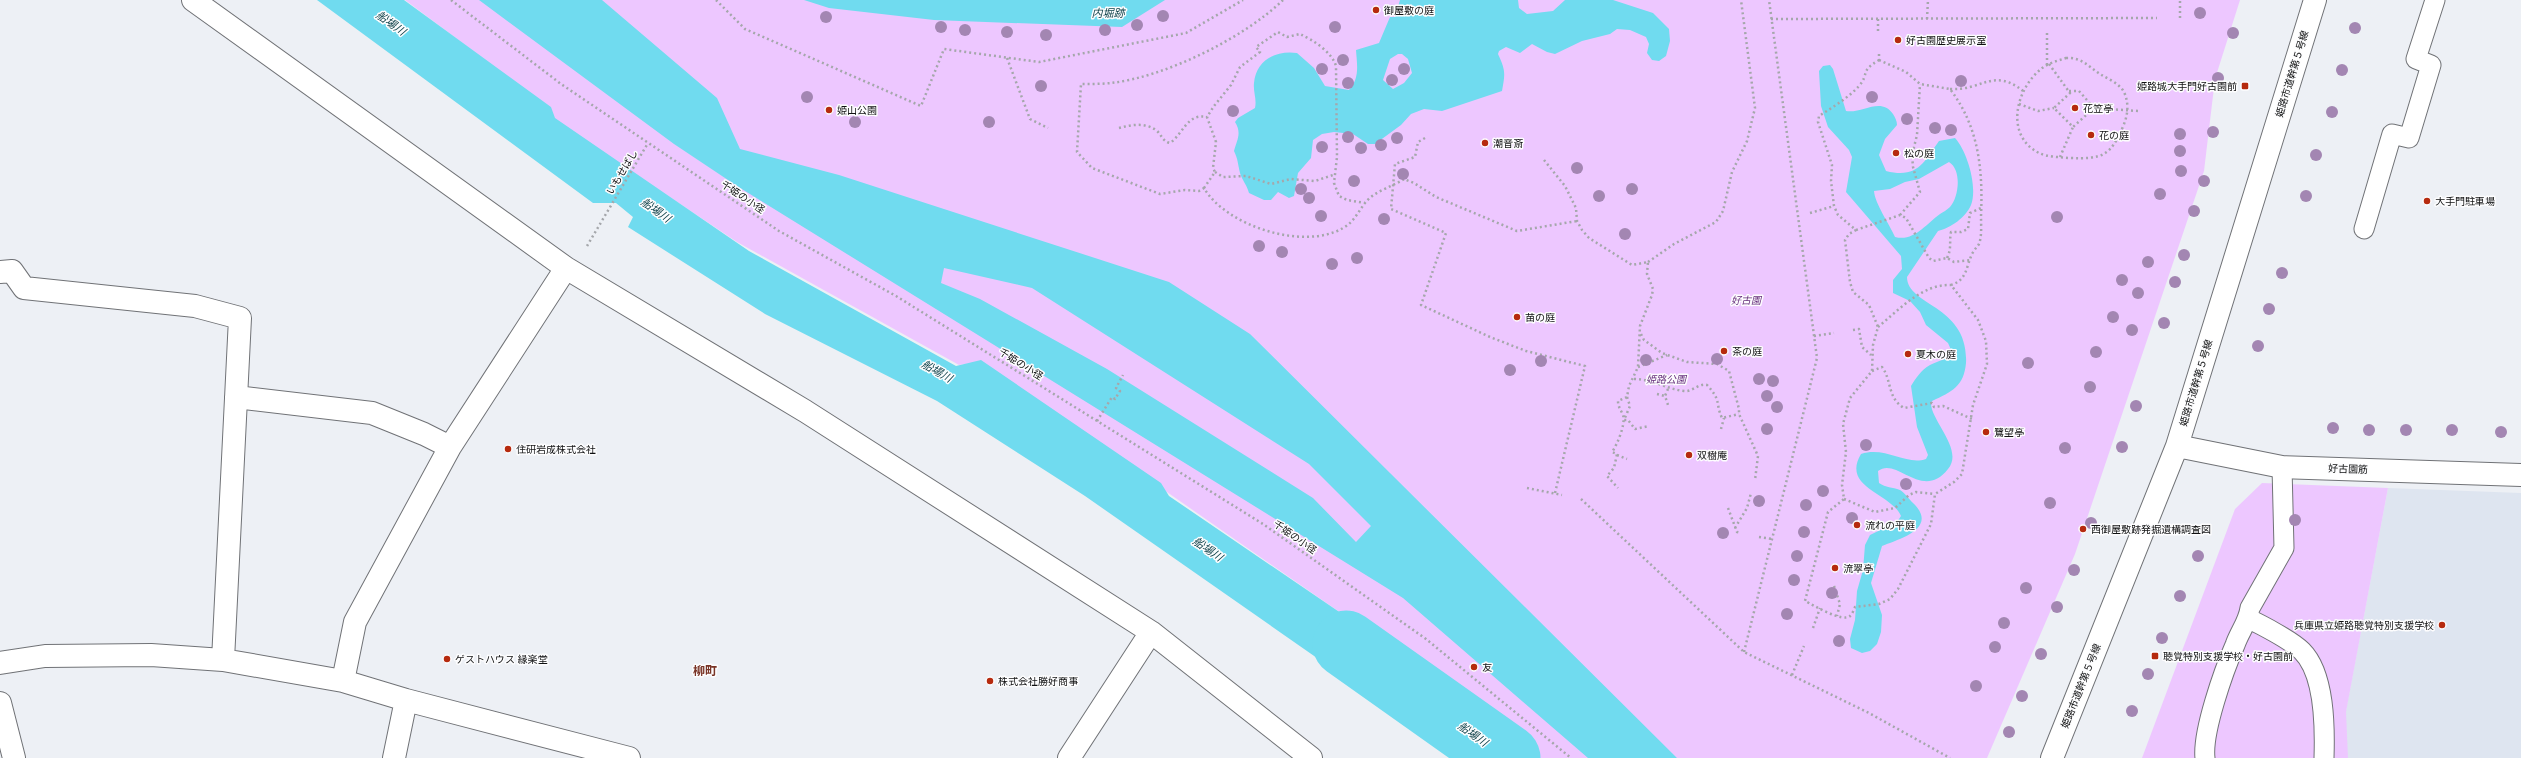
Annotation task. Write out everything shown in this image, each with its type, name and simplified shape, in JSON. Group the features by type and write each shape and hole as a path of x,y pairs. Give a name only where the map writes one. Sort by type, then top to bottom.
{"street":[{"path":"193,0 569,270 805,411 1151,632 1311,758"},
{"name":"姫路市道幹第５号線","path":"2052,758 2177,446 2315,0"},
{"path":"343,681 355,622 450,448 569,270"},
{"path":"0,272 12,271 24,288 195,306 240,318 223,660"},
{"path":"236,397 372,412 450,448"},
{"name":"好古園筋","path":"2177,446 2282,467 2521,475"},
{"path":"1069,758 1151,632"},
{"path":"0,663 53,656 151,656 223,660 343,681 406,700 629,758"},
{"path":"394,758 406,700"},
{"path":"0,703 14,758"}],"lane":[{"path":"2364,229 2392,134 2409,138 2431,65 2416,59 2435,0"},
{"path":"2205,758 2205,733 2235,644 2249,619 2250,608 2284,548 2282,467"},
{"path":"2249,619 2302,651 2314,670 2322,709 2324,758"}],"path":[{"name":"千姫の小径","path":"451,0 561,84 779,231 896,296 1263,524 1426,639 1570,758"},
{"path":"716,0 745,28 921,106 944,49 1039,62 1186,33 1243,0"},
{"path":"1215,172 1204,188 1199,191 1185,190 1160,194 1092,168 1076,152 1080,84 1112,83 1127,80 1194,58 1243,31 1283,0"},
{"path":"1544,160 1565,186 1576,208 1577,221 1589,238 1632,265 1648,262 1674,244 1716,222 1723,211 1732,172 1747,140 1756,108 1741,0"},
{"path":"1744,652 1817,358 1769,0"},
{"path":"1928,0 1928,18"},
{"path":"2180,0 2180,18"},
{"path":"1771,19 2157,18"},
{"path":"1878,19 1878,31"},
{"path":"2047,31 2048,65 2069,91"},
{"path":"1207,117 1231,85 1240,67 1260,52 1256,47 1278,32 1287,37 1300,34 1319,45 1335,61 1337,157 1333,175 1339,196 1347,200 1365,203"},
{"path":"1879,54 1879,60"},
{"path":"1007,58 1030,119 1048,128"},
{"path":"2066,58 2079,59 2118,85 2124,92 2128,110 2118,139 2103,156 2089,159 2041,154 2031,149 2022,139 2018,130 2017,118 2023,91 2041,69 2066,58"},
{"path":"1879,60 1906,72 1920,84 1965,90 1997,79 2011,82 2023,91"},
{"path":"1856,230 1838,215 1834,206 1831,181 1832,165 1819,129 1819,116 1839,103 1859,85 1866,68 1879,60"},
{"path":"1872,371 1872,355 1878,327 1868,305 1853,292 1850,282 1845,240 1849,234 1856,230 1900,215 1920,192 1913,167 1912,155 1917,135 1920,84"},
{"path":"1878,327 1924,291 1934,286 1958,283 1967,273 1980,239 1981,162 1960,101 1950,89"},
{"path":"2019,104 2038,111 2054,108 2070,93 2069,91"},
{"path":"2069,91 2079,91 2094,108 2138,111"},
{"path":"2054,108 2073,127"},
{"path":"2060,157 2073,127 2094,108"},
{"path":"1119,128 1138,124 1156,130 1165,142 1170,143 1189,120 1200,115 1207,117"},
{"path":"1207,117 1216,142 1212,168 1223,178 1246,176 1271,184 1291,179 1315,181 1333,175"},
{"path":"1425,138 1418,142 1415,157 1395,164 1391,209 1446,233 1421,305 1490,337 1526,351 1585,366 1555,493"},
{"name":"いもせばし","path":"569,270 610,208 648,143"},
{"path":"1204,188 1210,198 1224,210 1248,223 1285,235 1306,238 1325,236 1342,229 1350,224 1365,203 1380,191 1392,187 1404,179 1414,183 1436,197 1517,231 1577,221"},
{"path":"1810,213 1834,206"},
{"path":"1947,258 1951,249 1949,241 1951,232 1961,232 1968,229 1970,213 1981,208"},
{"path":"1900,215 1904,216 1929,258 1933,261 1947,258 1954,262 1971,260"},
{"path":"1627,459 1612,452 1622,430 1624,420 1630,406 1627,397 1629,386 1634,380 1638,367 1641,334 1640,326 1653,289 1647,274 1648,262"},
{"path":"1844,499 1875,512 1895,508 1909,495 1916,492 1935,494 1954,482 1962,474 1974,405 1987,364 1986,341 1978,320 1951,285"},
{"path":"1853,330 1859,329 1862,347 1872,355"},
{"path":"1814,336 1834,333"},
{"path":"1641,334 1644,340 1668,355 1687,362 1716,364 1729,371 1739,414 1758,456 1755,480"},
{"path":"1638,367 1668,355"},
{"path":"1844,499 1842,485 1846,452 1843,424 1850,398 1872,371 1882,367 1887,373 1893,398 1904,408 1932,403 1934,407 1943,406 1972,419"},
{"path":"1097,421 1112,397 1115,399 1120,391 1116,388 1123,375"},
{"path":"1634,380 1651,380 1668,389 1687,392 1699,386 1707,385 1718,399 1718,412 1724,418"},
{"path":"1668,389 1665,396 1668,405"},
{"path":"1657,394 1665,396"},
{"path":"1627,397 1618,401 1618,406 1624,420 1628,420 1635,429 1649,426"},
{"path":"1724,418 1739,414"},
{"path":"1722,429 1724,418"},
{"path":"1617,454 1614,468 1607,476 1618,488"},
{"path":"1527,488 1562,494"},
{"path":"1735,528 1747,508 1751,493"},
{"path":"1844,499 1828,512 1805,601 1837,616 1846,618 1850,616 1855,607 1879,604 1890,598 1898,589 1931,524 1935,494"},
{"path":"1581,499 1744,652 1869,713 1950,758"},
{"path":"1728,508 1737,532 1741,533"},
{"path":"1759,536 1772,539"},
{"path":"1834,586 1840,604 1837,616"},
{"path":"1812,628 1820,608"},
{"path":"1792,675 1804,646"}],"shaded area":[{"name":"兵庫県立姫路聴覚特別支援学校","path":"2388,488 2521,493 2521,758 2337,758"}],"green space":[{"name":"姫路公園","path":"405,0 2240,0 2215,79 2204,171 2075,554 1987,758 1532,758 1394,650 980,362 959,365 737,242 553,119 551,109"},
{"path":"2262,483 2388,488 2346,712 2348,758 2142,758 2235,509"}],"water":[{"path":"317,0 404,0 551,107 555,118 749,251 956,366 981,360 1161,483 1169,496 1398,652 1422,699 1459,728 1489,732 1531,758 1475,758 1429,718 1411,707 1385,698 1364,681 1350,681 1085,496 937,401 765,314 628,227 633,217 616,203 593,203"},
{"path":"479,0 602,0 717,98 740,149 839,175 1169,282 1250,334 1677,758 1588,758 1403,598 737,186 674,144","holes":["944,268 1032,288 1309,464 1371,526 1356,542 1313,498 1107,369 980,299 941,283"]},
{"name":"内堀跡","path":"804,0 1165,0 1122,27 934,20 829,8"},
{"path":"1400,0 1518,0 1519,8 1527,14 1553,11 1565,0 1613,0 1653,13 1669,29 1670,41 1666,56 1659,61 1652,60 1647,53 1649,44 1646,37 1630,30 1617,29 1610,34 1582,41 1555,54 1547,52 1532,44 1520,53 1506,47 1499,51 1498,54 1504,72 1502,91 1442,111 1424,109 1411,114 1401,125 1375,144 1368,144 1353,134 1334,132 1322,134 1313,140 1311,158 1298,173 1294,196 1289,198 1278,192 1271,200 1264,200 1249,193 1241,176 1234,151 1239,133 1235,122 1238,118 1255,108 1256,102 1254,83 1259,68 1263,63 1268,58 1275,55 1289,52 1297,53 1314,68 1325,86 1349,90 1355,81 1356,76 1356,50 1379,43 1390,17 1395,17","holes":["1398,54 1402,54 1408,59 1412,73 1404,83 1393,89 1383,80 1390,59"]},
{"path":"1830,65 1833,69 1846,111 1883,106 1894,115 1897,125 1885,139 1879,155 1886,171 1906,173 1913,171 1924,162 1939,141 1955,138 1964,151 1970,170 1973,189 1971,205 1966,214 1953,225 1938,231 1907,277 1910,287 1917,295 1949,318 1958,329 1964,344 1966,363 1965,371 1960,383 1951,391 1932,401 1931,404 1936,419 1950,445 1952,461 1948,469 1938,478 1929,481 1910,477 1893,469 1885,468 1878,471 1879,483 1887,487 1900,490 1904,493 1920,512 1922,519 1919,526 1907,536 1882,546 1871,583 1882,615 1881,632 1877,644 1870,651 1862,653 1851,648 1850,639 1855,620 1857,591 1863,570 1865,545 1870,535 1897,522 1901,516 1896,508 1888,501 1862,482 1857,475 1857,465 1861,454 1870,452 1879,452 1911,460 1926,459 1928,455 1917,427 1911,386 1924,369 1945,359 1952,352 1948,343 1926,325 1920,312 1910,301 1893,293 1893,280 1902,269 1901,256 1846,192 1852,157 1849,150 1828,127 1821,106 1819,71 1823,66","holes":["1949,162 1956,171 1958,184 1953,203 1950,207 1914,235 1902,238 1895,237 1880,208 1874,191 1890,189 1905,182 1919,179"]}],"waterway":[{"name":"船場川","path":"1346,644 1507,758"}],"place":[{"name":"御屋敷の庭","path":"1376,10"},
{"name":"好古園歴史展示室","path":"1898,40"},
{"name":"姫路城大手門好古園前","path":"2245,86"},
{"name":"花笠亭","path":"2075,108"},
{"name":"姫山公園","path":"829,110"},
{"name":"花の庭","path":"2091,135"},
{"name":"潮音斎","path":"1485,143"},
{"name":"松の庭","path":"1896,153"},
{"name":"大手門駐車場","path":"2427,201"},
{"name":"苗の庭","path":"1517,317"},
{"name":"茶の庭","path":"1724,351"},
{"name":"夏木の庭","path":"1908,354"},
{"name":"鷺望亭","path":"1986,432"},
{"name":"住研岩成株式会社","path":"508,449"},
{"name":"双樹庵","path":"1689,455"},
{"name":"流れの平庭","path":"1857,525"},
{"name":"西御屋敷跡発掘遺構調査図","path":"2083,529"},
{"name":"流翠亭","path":"1835,568"},
{"name":"兵庫県立姫路聴覚特別支援学校","path":"2442,625"},
{"name":"聴覚特別支援学校・好古園前","path":"2155,656"},
{"name":"ゲストハウス 縁楽堂","path":"447,659"},
{"name":"友","path":"1474,667"},
{"name":"株式会社勝好商事","path":"990,681"}],"district":[{"name":"柳町","path":"705,670"}],"park label":[{"name":"好古園","path":"1746,300"}]}
